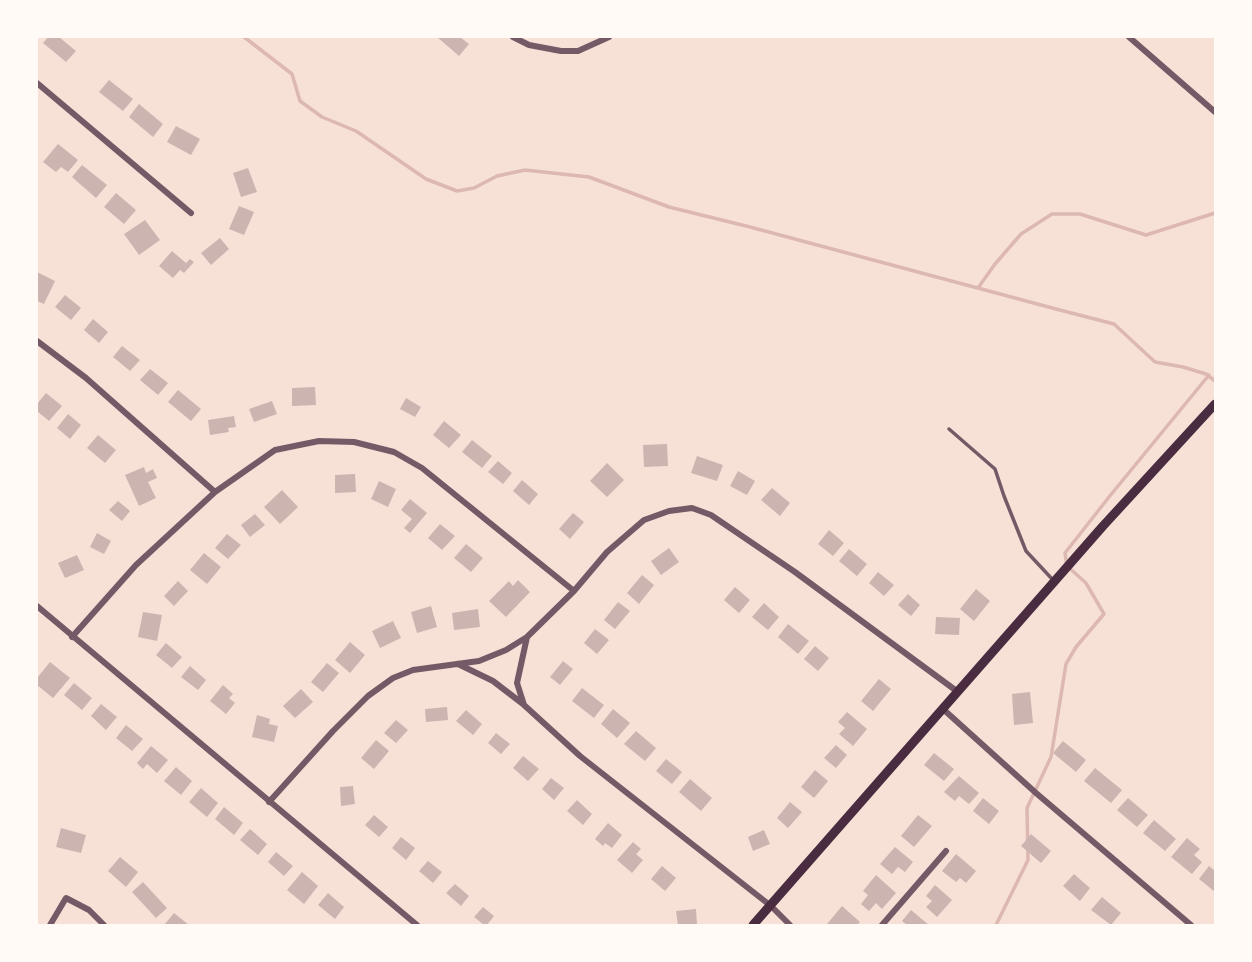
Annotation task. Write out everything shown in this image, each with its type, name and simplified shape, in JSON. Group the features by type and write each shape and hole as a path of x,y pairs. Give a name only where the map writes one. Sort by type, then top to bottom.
{"main road":[{"path":"753,925 1103,526 1215,404"}],"street":[{"path":"513,37 545,49 578,51 609,37"},
{"path":"1129,37 1215,112"},
{"path":"37,83 191,213"},
{"path":"37,341 86,377 215,492"},
{"path":"72,637 136,565 215,492 275,450 319,440 354,442 394,452 422,468 574,591"},
{"path":"269,802 368,696 393,678 413,670 479,661 506,650 527,637 574,591 607,552 644,520 669,511 692,508 711,515 958,692"},
{"path":"37,606 417,925"},
{"path":"524,705 517,683 527,637"},
{"path":"458,664 493,681 524,705 580,756 771,906 790,925"},
{"path":"943,709 1036,793 1191,925"},
{"path":"882,925 946,852"},
{"path":"50,925 66,898 89,910 104,925"}],"lane":[{"path":"948,429 995,469 1026,551 1055,581"}],"building":[{"path":"48,37 59,37 76,51 66,62 43,43"},
{"path":"437,37 460,37 469,44 459,56"},
{"path":"109,80 133,99 123,111 99,92"},
{"path":"139,104 163,124 153,137 129,117"},
{"path":"176,126 200,139 191,155 167,142"},
{"path":"58,144 78,160 68,172 61,167 56,172 43,162"},
{"path":"82,165 107,185 96,198 72,177"},
{"path":"248,168 257,192 241,197 233,173"},
{"path":"116,193 136,210 124,224 104,207"},
{"path":"239,206 254,212 244,235 229,229"},
{"path":"145,220 160,240 139,255 124,234"},
{"path":"220,238 229,249 211,265 201,253"},
{"path":"172,251 186,263 190,259 194,262 184,273 180,270 173,278 159,266"},
{"path":"37,272 55,281 44,304 37,301"},
{"path":"65,295 81,308 71,320 55,307"},
{"path":"93,319 108,332 99,343 84,330"},
{"path":"122,346 140,360 130,371 113,357"},
{"path":"150,369 168,383 158,395 140,380"},
{"path":"315,387 316,405 292,406 292,388"},
{"path":"178,390 201,409 191,421 168,402"},
{"path":"46,393 62,406 49,421 37,411 37,404"},
{"path":"406,398 421,407 415,417 400,409"},
{"path":"272,401 277,414 254,422 249,409"},
{"path":"68,414 81,425 70,439 57,428"},
{"path":"234,416 236,427 228,428 229,432 210,435 208,420"},
{"path":"444,421 461,435 449,448 433,435"},
{"path":"98,435 116,450 105,463 87,448"},
{"path":"472,440 492,456 482,468 462,452"},
{"path":"667,444 668,466 644,467 643,445"},
{"path":"697,456 723,465 717,481 691,473"},
{"path":"498,461 512,473 503,484 488,472"},
{"path":"607,463 624,480 607,497 590,481"},
{"path":"144,467 146,473 153,469 157,478 148,482 156,498 139,506 125,475"},
{"path":"738,471 755,481 747,495 730,486"},
{"path":"355,474 356,492 335,493 335,475"},
{"path":"522,480 538,494 529,505 513,491"},
{"path":"379,481 396,489 388,507 371,499"},
{"path":"772,488 790,503 780,516 761,500"},
{"path":"282,490 298,507 280,524 264,507"},
{"path":"410,499 427,513 410,533 404,528 412,519 401,510"},
{"path":"118,501 130,511 122,521 109,510"},
{"path":"573,513 584,522 570,539 559,529"},
{"path":"255,514 265,525 250,537 241,525"},
{"path":"440,524 455,536 442,550 428,538"},
{"path":"829,530 844,543 833,556 818,544"},
{"path":"97,533 111,541 104,554 90,547"},
{"path":"227,534 241,545 228,559 215,548"},
{"path":"466,544 483,558 471,572 454,558"},
{"path":"669,548 679,562 661,575 651,561"},
{"path":"849,549 867,564 857,576 839,561"},
{"path":"204,553 221,567 207,584 190,570"},
{"path":"77,555 84,570 65,578 58,563"},
{"path":"878,572 894,585 884,596 869,583"},
{"path":"642,575 654,585 639,604 627,593"},
{"path":"518,580 530,592 506,617 489,601 509,581 513,586"},
{"path":"178,581 188,591 174,606 164,596"},
{"path":"735,587 750,600 739,613 724,600"},
{"path":"976,589 990,601 974,621 960,609"},
{"path":"908,594 920,605 911,616 898,605"},
{"path":"618,602 630,611 615,629 604,620"},
{"path":"764,603 779,617 768,630 752,617"},
{"path":"431,606 437,627 417,633 411,612"},
{"path":"478,609 480,627 454,630 452,613"},
{"path":"143,612 162,615 157,641 138,637"},
{"path":"936,617 960,618 959,635 935,634"},
{"path":"393,621 401,638 380,648 372,631"},
{"path":"788,624 809,641 798,654 778,637"},
{"path":"595,629 609,640 597,654 584,643"},
{"path":"350,642 365,655 350,673 335,660"},
{"path":"166,643 182,657 172,668 156,655"},
{"path":"815,646 829,658 818,671 804,659"},
{"path":"563,661 573,669 560,685 550,677"},
{"path":"50,662 70,678 53,698 37,685 37,678"},
{"path":"327,663 339,673 323,692 311,682"},
{"path":"190,666 206,680 198,690 181,677"},
{"path":"879,679 891,689 873,711 861,701"},
{"path":"74,683 92,698 82,710 64,695"},
{"path":"223,685 233,694 229,698 235,703 226,714 210,701"},
{"path":"582,688 604,705 594,718 572,701"},
{"path":"301,689 313,702 295,718 283,706"},
{"path":"1030,692 1033,723 1014,725 1012,694"},
{"path":"101,704 117,717 106,730 91,716"},
{"path":"447,707 448,720 426,722 425,709"},
{"path":"613,709 630,723 617,738 601,724"},
{"path":"466,710 482,724 473,735 456,721"},
{"path":"847,712 867,729 853,746 839,734 845,728 838,722"},
{"path":"257,715 270,719 269,724 278,726 274,742 252,737"},
{"path":"396,720 408,730 396,743 384,733"},
{"path":"126,725 143,739 132,751 116,738"},
{"path":"636,731 656,748 645,761 624,744"},
{"path":"496,733 510,744 501,754 488,743"},
{"path":"376,740 389,751 374,769 361,758"},
{"path":"1063,741 1086,760 1076,772 1053,753"},
{"path":"836,745 847,755 836,768 824,758"},
{"path":"151,746 168,760 157,773 147,764 143,769 137,763"},
{"path":"934,753 954,769 944,781 924,765"},
{"path":"523,756 539,769 528,781 513,768"},
{"path":"666,759 682,772 672,784 656,771"},
{"path":"176,767 192,781 181,795 164,781"},
{"path":"1095,768 1122,790 1111,803 1084,781"},
{"path":"815,770 828,781 814,798 801,787"},
{"path":"959,776 979,793 969,804 959,796 955,801 944,792"},
{"path":"551,778 564,788 554,800 542,789"},
{"path":"690,779 712,798 701,811 679,792"},
{"path":"353,786 355,804 341,806 340,787"},
{"path":"201,788 218,803 207,817 189,802"},
{"path":"983,798 999,811 989,824 973,811"},
{"path":"1128,798 1148,815 1137,827 1117,810"},
{"path":"577,800 592,814 583,825 567,811"},
{"path":"790,802 802,812 788,828 777,818"},
{"path":"224,807 243,823 234,835 215,819"},
{"path":"374,815 388,827 379,837 365,825"},
{"path":"918,815 932,826 914,847 901,836"},
{"path":"1154,820 1176,839 1165,851 1143,833"},
{"path":"608,823 622,835 612,848 605,843 603,846 595,839"},
{"path":"61,828 86,835 81,853 56,847"},
{"path":"250,829 267,844 258,855 240,840"},
{"path":"764,830 770,844 753,851 748,837"},
{"path":"1031,834 1051,851 1041,863 1021,846"},
{"path":"401,837 415,848 406,860 392,848"},
{"path":"1187,838 1200,849 1194,855 1202,862 1192,874 1171,857"},
{"path":"633,842 641,849 636,854 643,860 632,873 617,860"},
{"path":"895,847 913,862 905,872 898,867 892,874 880,864"},
{"path":"276,852 293,866 284,876 268,862"},
{"path":"956,854 976,871 966,883 960,878 956,882 942,871"},
{"path":"120,857 138,872 126,887 108,871"},
{"path":"428,861 442,872 433,883 419,871"},
{"path":"662,866 676,878 665,891 651,879"},
{"path":"1209,866 1215,871 1215,892 1199,879"},
{"path":"302,872 318,886 304,904 287,890"},
{"path":"1074,874 1090,888 1080,901 1063,886"},
{"path":"876,875 896,893 882,909 876,903 869,911 861,904 868,895 863,891"},
{"path":"143,882 167,908 156,918 132,892"},
{"path":"455,884 469,896 461,906 446,893"},
{"path":"935,885 952,900 937,917 926,907 932,901 926,896"},
{"path":"328,893 344,907 335,919 318,905"},
{"path":"1102,897 1121,913 1111,925 1091,910"},
{"path":"842,906 860,922 857,925 827,924"},
{"path":"483,907 494,916 487,925 474,917"},
{"path":"696,909 697,925 678,925 676,911"},
{"path":"911,910 929,925 907,925 902,921"},
{"path":"174,913 189,925 164,925"}],"waterway":[{"path":"244,37 292,74 300,101 322,117 356,131 426,179 457,191 474,188 497,176 525,170 589,177 669,207 1114,324 1155,362 1206,374 1215,381"},
{"path":"978,288 1021,234 1052,214 1080,214 1146,235 1215,213"},
{"path":"996,925 1028,860 1027,808 1051,757 1066,664 1076,647 1104,614 1086,583 1067,566 1065,553 1209,375"}]}
